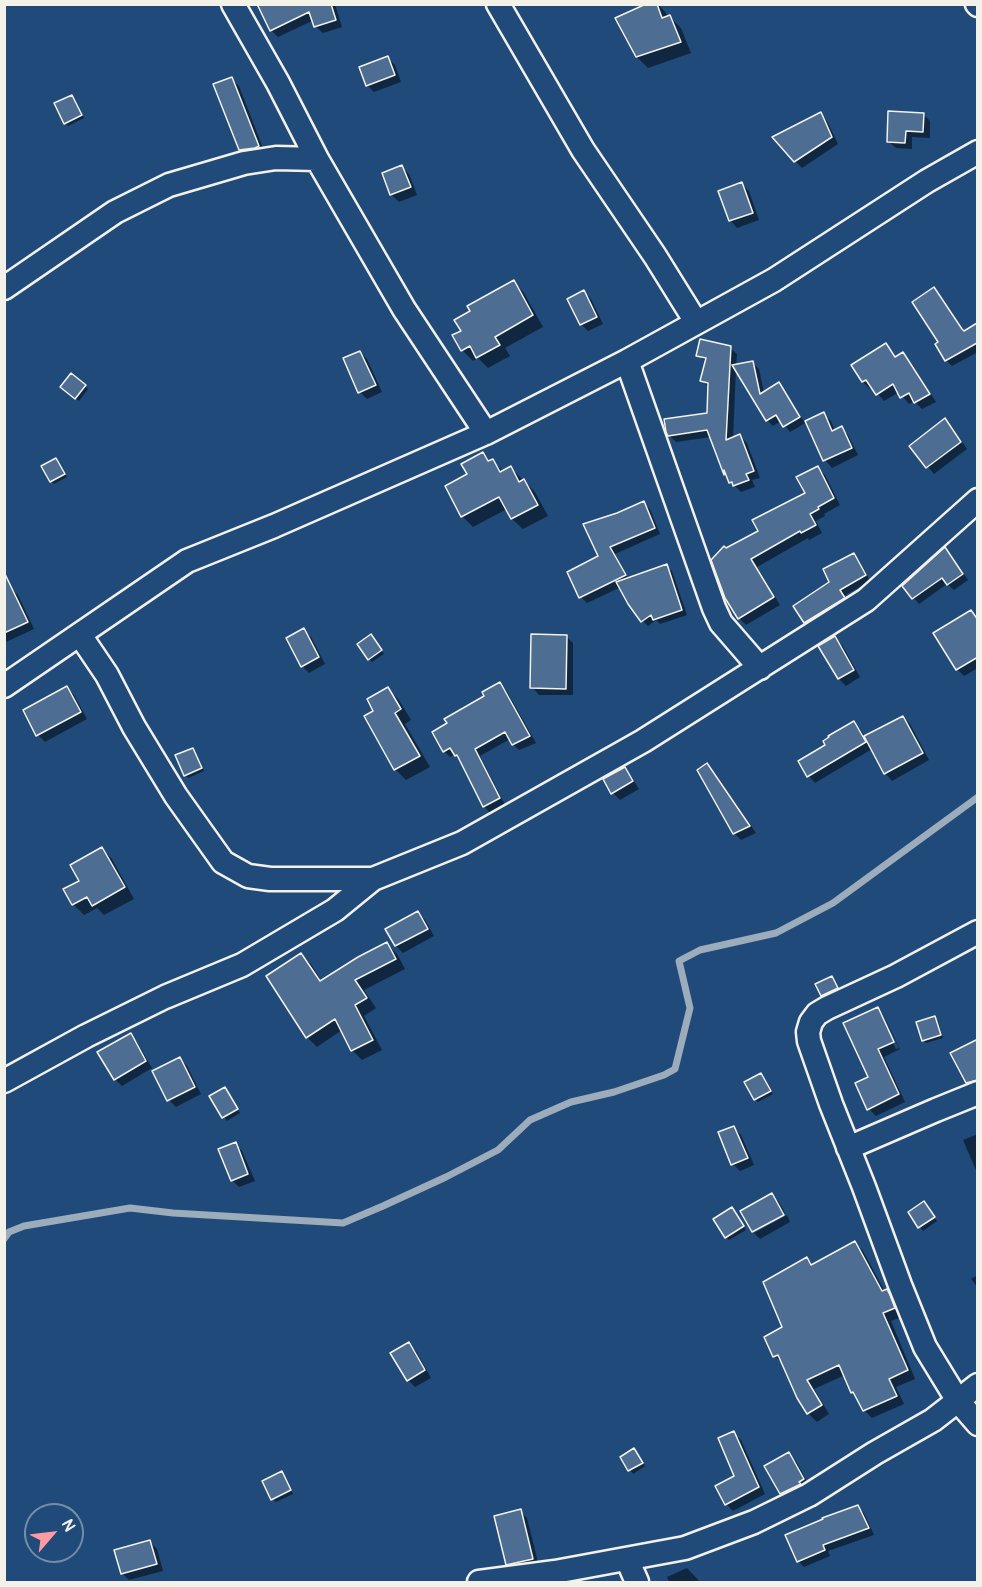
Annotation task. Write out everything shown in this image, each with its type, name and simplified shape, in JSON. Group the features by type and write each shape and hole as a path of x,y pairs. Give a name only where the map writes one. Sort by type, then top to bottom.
{"street":[{"path":"233,4 278,83 317,159 404,309 486,433"},
{"path":"498,4 583,150 655,256 696,322"},
{"path":"4,686 188,561 486,433 627,361 774,280 927,181 978,152"},
{"path":"4,288 115,212 169,185 244,163 276,158 317,159"},
{"path":"627,361 714,608 721,623 760,668"},
{"path":"4,1081 86,1036 155,1002 242,965 335,910 373,879 462,843 643,741 866,600 978,500"},
{"path":"80,635 107,675 134,727 176,796 223,862 248,876 270,879 373,879"},
{"path":"978,932 896,976 827,1008 817,1014 808,1032 831,1104 925,1347 958,1401 978,1424"},
{"path":"848,1148 978,1093"},
{"path":"479,1582 555,1572 685,1548 754,1522 809,1495 933,1420 978,1384"},
{"path":"627,1559 637,1582"}],"building":[{"path":"257,4 331,4 336,20 314,27 309,12 270,31"},
{"path":"646,4 657,4 662,18 670,15 681,42 636,57 615,18"},
{"path":"388,56 395,75 366,86 359,67"},
{"path":"232,77 259,146 255,148 239,150 213,84"},
{"path":"72,95 82,115 64,124 54,103"},
{"path":"888,111 924,113 923,132 906,131 905,143 887,142"},
{"path":"821,112 832,137 794,162 772,137"},
{"path":"402,165 411,187 390,195 382,173"},
{"path":"742,182 753,213 729,221 718,191"},
{"path":"514,280 533,315 495,337 500,345 476,358 470,346 461,351 452,335 461,331 454,320 470,311 467,306"},
{"path":"934,287 964,331 977,323 977,343 945,361 935,344 938,342 912,302"},
{"path":"584,290 597,317 580,325 567,299"},
{"path":"700,339 731,346 726,440 740,434 754,471 746,474 749,480 733,486 732,482 729,483 724,470 724,475 707,430 668,436 666,432 664,419 707,413 708,383 700,381 706,358 696,356"},
{"path":"886,343 895,357 903,352 930,394 914,403 909,393 900,398 893,384 876,395 866,380 862,382 851,365"},
{"path":"360,351 376,385 358,393 343,358"},
{"path":"753,361 760,394 779,382 800,417 783,427 776,415 766,421 732,365"},
{"path":"71,373 86,385 75,399 60,387"},
{"path":"824,412 832,431 842,426 852,448 823,461 805,421"},
{"path":"945,418 961,442 926,468 909,446"},
{"path":"483,452 488,461 493,459 500,472 511,466 519,482 524,479 538,505 511,519 499,497 461,517 445,486 467,474 461,464"},
{"path":"56,458 65,474 50,482 41,466"},
{"path":"818,466 834,498 810,514 816,525 801,533 800,531 751,559 774,597 738,619 725,598 711,560 724,546 726,548 758,531 752,520 805,493 796,477"},
{"path":"644,501 655,528 610,547 626,575 579,598 567,572 598,556 583,524"},
{"path":"945,547 963,574 947,585 942,578 912,599 902,586"},
{"path":"854,553 866,575 840,590 845,598 804,623 793,606 829,582 823,569"},
{"path":"667,564 682,610 653,620 651,615 641,622 616,582"},
{"path":"4,572 28,622 4,633"},
{"path":"971,610 978,620 978,657 956,670 933,633"},
{"path":"304,628 319,657 301,667 286,638"},
{"path":"371,634 382,650 368,660 357,644"},
{"path":"531,634 567,635 566,689 530,688"},
{"path":"835,636 854,670 838,679 818,646"},
{"path":"500,682 530,736 512,745 505,732 475,749 500,798 483,807 457,755 455,756 450,748 443,752 432,732 447,723 444,719 484,696 482,692"},
{"path":"67,686 81,712 36,736 23,710"},
{"path":"388,687 401,709 395,713 420,756 394,770 364,716 373,711 367,699"},
{"path":"903,716 923,753 884,774 864,736"},
{"path":"854,721 866,742 807,777 798,761 825,745 823,741 828,736"},
{"path":"193,748 202,768 184,776 175,755"},
{"path":"707,763 750,826 733,834 697,770"},
{"path":"625,767 633,781 611,794 603,779"},
{"path":"102,847 125,887 92,906 87,897 72,905 63,889 79,881 70,865"},
{"path":"418,911 428,929 395,946 385,929"},
{"path":"387,942 396,959 355,980 367,998 355,1005 373,1040 351,1051 335,1019 306,1038 266,976 301,953 320,981"},
{"path":"832,976 838,988 821,996 815,984"},
{"path":"878,1007 894,1042 878,1049 899,1094 867,1110 855,1083 868,1077 843,1023"},
{"path":"935,1016 941,1035 922,1041 916,1022"},
{"path":"131,1033 146,1061 114,1080 97,1052"},
{"path":"978,1039 978,1080 966,1083 950,1053"},
{"path":"180,1057 195,1087 167,1101 152,1071"},
{"path":"761,1073 771,1091 754,1100 744,1082"},
{"path":"225,1087 238,1109 222,1118 209,1096"},
{"path":"734,1126 748,1158 731,1165 718,1132"},
{"path":"236,1142 248,1174 231,1181 218,1149"},
{"path":"772,1193 784,1215 752,1232 740,1211"},
{"path":"924,1201 935,1217 918,1228 908,1212"},
{"path":"732,1207 744,1226 725,1238 713,1219"},
{"path":"855,1241 882,1291 887,1289 890,1295 895,1308 883,1313 908,1370 889,1379 897,1396 863,1411 853,1392 851,1393 839,1365 807,1380 822,1405 807,1414 797,1398 778,1355 773,1357 764,1337 782,1327 763,1282 807,1257 811,1265"},
{"path":"409,1342 425,1370 407,1381 390,1353"},
{"path":"734,1431 759,1487 725,1505 715,1486 734,1476 718,1438"},
{"path":"634,1448 643,1463 628,1471 620,1457"},
{"path":"789,1452 804,1479 799,1482 801,1484 780,1494 764,1466"},
{"path":"282,1471 291,1490 271,1500 262,1481"},
{"path":"858,1505 869,1528 823,1545 825,1550 797,1562 785,1535"},
{"path":"521,1509 533,1559 506,1565 494,1516"},
{"path":"150,1540 157,1564 121,1574 114,1550"}],"waterway":[{"path":"4,1239 9,1232 24,1226 130,1208 173,1213 343,1223 383,1206 498,1150 530,1120 571,1102 614,1092 675,1069 690,1008 679,961 700,950 776,933 833,903 978,797"}]}
